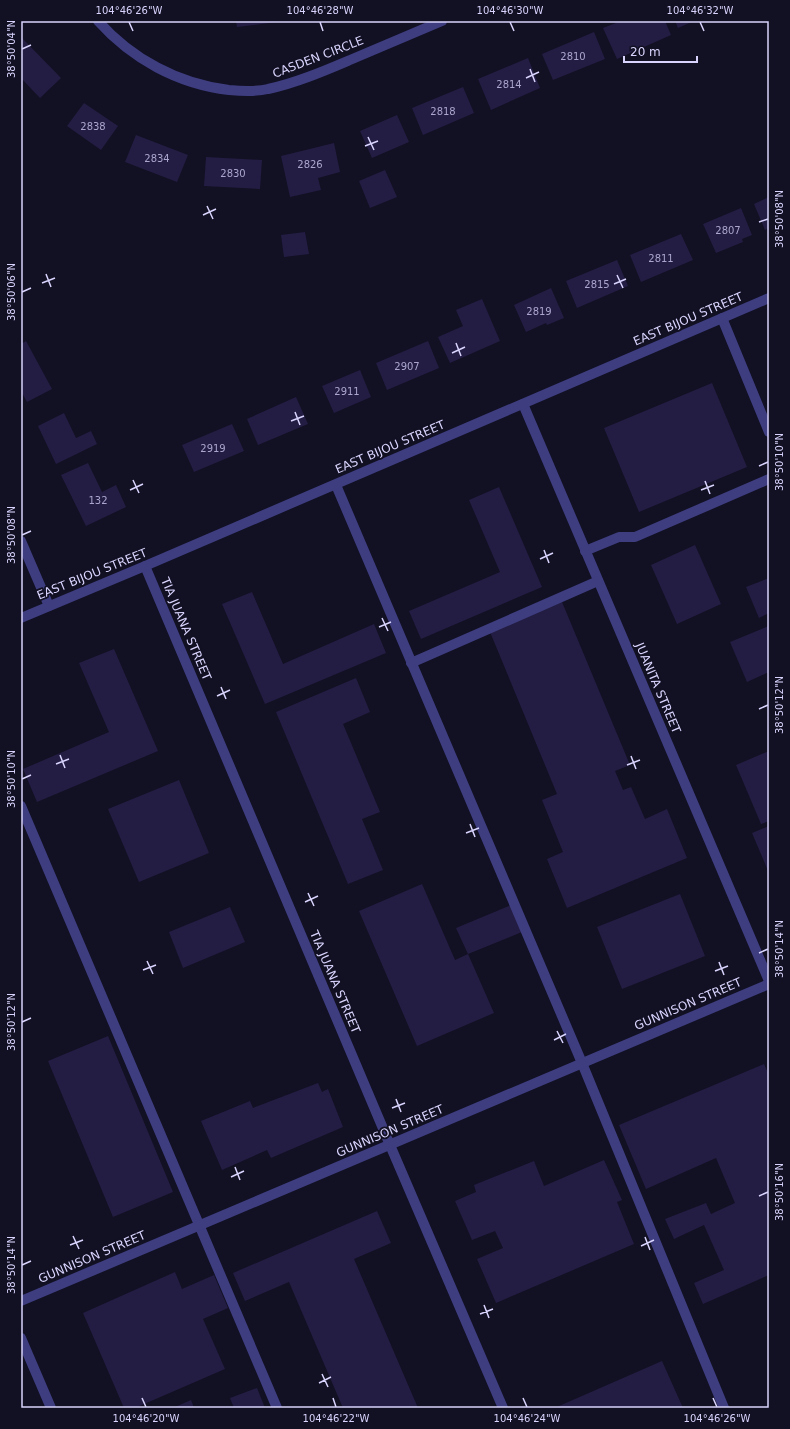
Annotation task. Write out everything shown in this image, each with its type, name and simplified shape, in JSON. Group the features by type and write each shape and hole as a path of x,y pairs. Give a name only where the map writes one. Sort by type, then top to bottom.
{"street":[{"name":"CASDEN CIRCLE","path":"98,21 131,52 182,80 210,88 239,91 266,90 296,81 442,21"},
{"name":"EAST BIJOU STREET","path":"21,618 336,485 769,298"},
{"path":"722,318 769,432"},
{"name":"JUANITA STREET","path":"523,404 769,983"},
{"path":"586,551 619,537 635,537 769,479"},
{"path":"336,485 582,1064 724,1408"},
{"path":"21,541 49,606"},
{"name":"TIA JUANA STREET","path":"145,566 503,1408"},
{"path":"411,663 598,581"},
{"path":"21,806 277,1408"},
{"name":"GUNNISON STREET","path":"21,1301 582,1064 769,983"},
{"path":"21,1338 51,1408"}],"building":[{"path":"236,21 277,21 277,22 237,27"},
{"path":"621,21 665,21 671,35 617,59 603,28"},
{"path":"675,21 694,21 678,28"},
{"path":"594,32 605,59 553,80 542,54"},
{"path":"22,38 61,78 40,98 21,78"},
{"path":"528,58 540,88 491,110 478,79"},
{"path":"463,87 474,113 423,135 412,108"},
{"path":"84,103 118,126 101,150 67,126"},
{"path":"397,115 409,142 372,158 360,131"},
{"path":"136,135 188,155 177,182 125,162"},
{"path":"334,143 340,172 318,178 321,190 290,197 281,156"},
{"path":"206,157 262,160 260,189 204,186"},
{"path":"385,170 397,197 370,208 359,181"},
{"path":"769,197 769,228 765,230 754,204"},
{"path":"741,208 752,235 742,239 743,242 716,253 703,224"},
{"path":"305,232 309,254 284,257 281,235"},
{"path":"681,234 693,260 641,282 630,255"},
{"path":"617,260 628,286 577,308 566,281"},
{"path":"551,288 564,318 547,325 546,323 526,332 514,305"},
{"path":"482,299 500,341 450,363 438,337 463,326 456,310"},
{"path":"26,341 52,389 27,402 21,391 21,344"},
{"path":"428,341 439,368 387,390 376,363"},
{"path":"360,370 371,397 334,413 322,386"},
{"path":"712,383 747,467 639,512 604,428"},
{"path":"296,397 308,424 258,445 247,419"},
{"path":"64,413 76,438 91,431 97,444 56,464 38,426"},
{"path":"232,424 244,451 194,472 182,445"},
{"path":"88,463 102,492 116,485 126,507 86,526 61,475"},
{"path":"499,487 542,587 421,639 409,611 500,572 469,500"},
{"path":"695,545 721,604 677,624 651,565"},
{"path":"769,578 769,613 759,618 746,587"},
{"path":"252,592 283,664 374,624 386,653 265,704 222,604"},
{"path":"562,602 630,765 615,771 623,790 631,787 645,819 667,809 687,858 567,908 547,859 563,852 542,800 557,794 490,632"},
{"path":"769,626 769,672 747,682 730,642"},
{"path":"114,649 158,751 37,802 23,769 109,732 79,663"},
{"path":"356,678 370,712 343,724 380,812 362,819 383,870 348,884 276,712"},
{"path":"769,751 769,821 761,824 736,765"},
{"path":"179,780 209,853 139,882 108,809"},
{"path":"769,826 769,873 752,833"},
{"path":"422,884 455,960 468,954 494,1013 417,1046 359,911"},
{"path":"680,894 705,956 622,989 597,927"},
{"path":"511,905 522,932 468,954 456,928"},
{"path":"230,907 245,942 183,968 169,932"},
{"path":"108,1036 173,1192 113,1217 48,1061"},
{"path":"764,1064 769,1075 769,1275 703,1304 694,1283 724,1270 704,1225 674,1239 665,1219 706,1203 711,1214 735,1203 716,1158 646,1189 619,1125"},
{"path":"318,1083 322,1092 328,1089 343,1127 271,1158 267,1150 222,1170 201,1121 250,1101 253,1108"},
{"path":"604,1160 622,1200 617,1202 634,1244 496,1303 477,1259 503,1248 495,1231 472,1240 455,1201 476,1192 474,1185 534,1161 544,1186"},
{"path":"377,1211 391,1243 354,1259 418,1408 343,1408 289,1282 245,1301 233,1273"},
{"path":"175,1272 182,1289 214,1275 228,1308 203,1319 225,1369 135,1408 124,1408 83,1313"},
{"path":"662,1361 683,1408 560,1408 559,1406"},
{"path":"257,1388 265,1408 234,1408 230,1398"},
{"path":"191,1400 194,1408 173,1408"}]}
